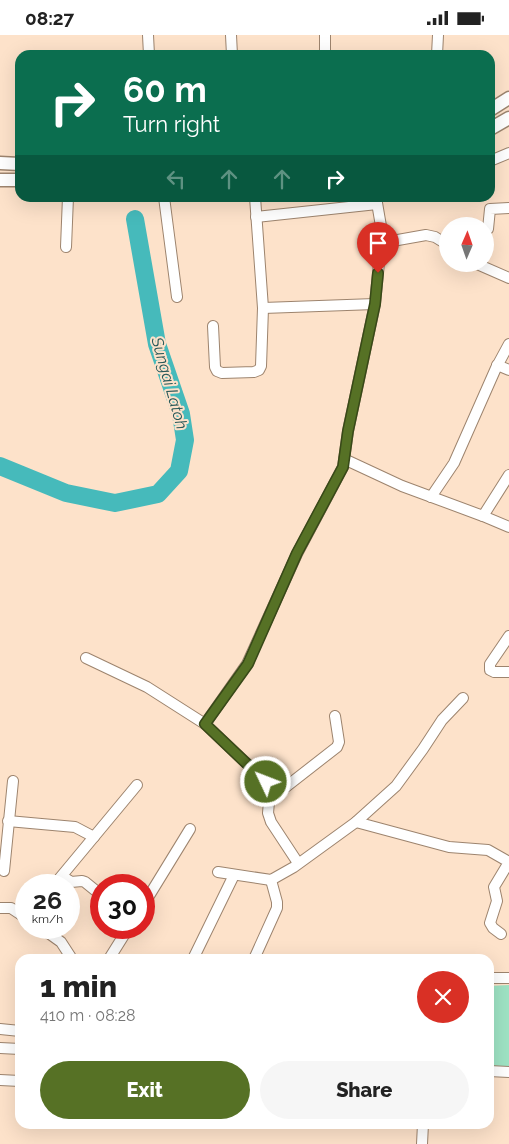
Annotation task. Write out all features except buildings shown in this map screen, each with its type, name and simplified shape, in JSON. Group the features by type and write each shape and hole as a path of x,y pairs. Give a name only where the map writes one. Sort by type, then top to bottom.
{"main road":[{"path":"495,107 509,98"},
{"path":"495,126 509,118"},
{"path":"0,163 15,164"},
{"path":"0,179 15,180"}],"street":[{"path":"148,35 149,50"},
{"path":"231,35 232,50"},
{"path":"325,35 325,50"},
{"path":"438,35 438,50"},
{"path":"495,159 509,153"},
{"path":"66,247 68,202"},
{"path":"165,202 177,297"},
{"path":"213,326 215,367 217,371 222,373 257,371 260,368 263,308 255,202"},
{"path":"256,217 369,202"},
{"path":"205,724 248,664 297,553 343,467 348,431 375,304 382,232 377,202"},
{"path":"489,217 490,209 509,208"},
{"path":"381,243 426,235 439,239"},
{"path":"494,271 509,278"},
{"path":"263,308 375,304"},
{"path":"431,497 454,463 497,365 509,344"},
{"path":"497,365 509,369"},
{"path":"344,459 402,486 509,527"},
{"path":"483,516 509,475"},
{"path":"509,636 490,664 490,670 494,672 509,672"},
{"path":"86,658 147,687 205,724 278,793"},
{"path":"218,872 271,880 290,870 356,822 396,786 442,720 463,698"},
{"path":"298,863 271,822 268,815 268,802 338,747 335,716"},
{"path":"4,871 13,781"},
{"path":"64,874 137,785"},
{"path":"8,821 75,827 94,837"},
{"path":"356,822 449,847 488,850 509,862 494,887 497,901 490,923 501,934"},
{"path":"155,886 190,829"},
{"path":"195,954 234,875"},
{"path":"256,954 276,908 277,902 271,880"},
{"path":"0,908 11,908 15,911"},
{"path":"57,939 69,954"},
{"path":"112,954 122,939"},
{"path":"494,978 509,979"},
{"path":"0,1029 15,1030"},
{"path":"0,1048 15,1049"},
{"path":"494,1071 509,1072"},
{"path":"0,1080 15,1081"},
{"path":"422,1144 423,1129"}],"green space":[{"path":"509,985 509,1072 494,1071 494,986"}],"waterway":[{"name":"Sungai Latoh","path":"0,466 66,493 115,503 158,494 179,471 185,440 181,414 157,344 135,219"}],"route":[{"path":"266,782 205,724 248,664 297,553 343,467 348,431 375,304 378,273"}]}
